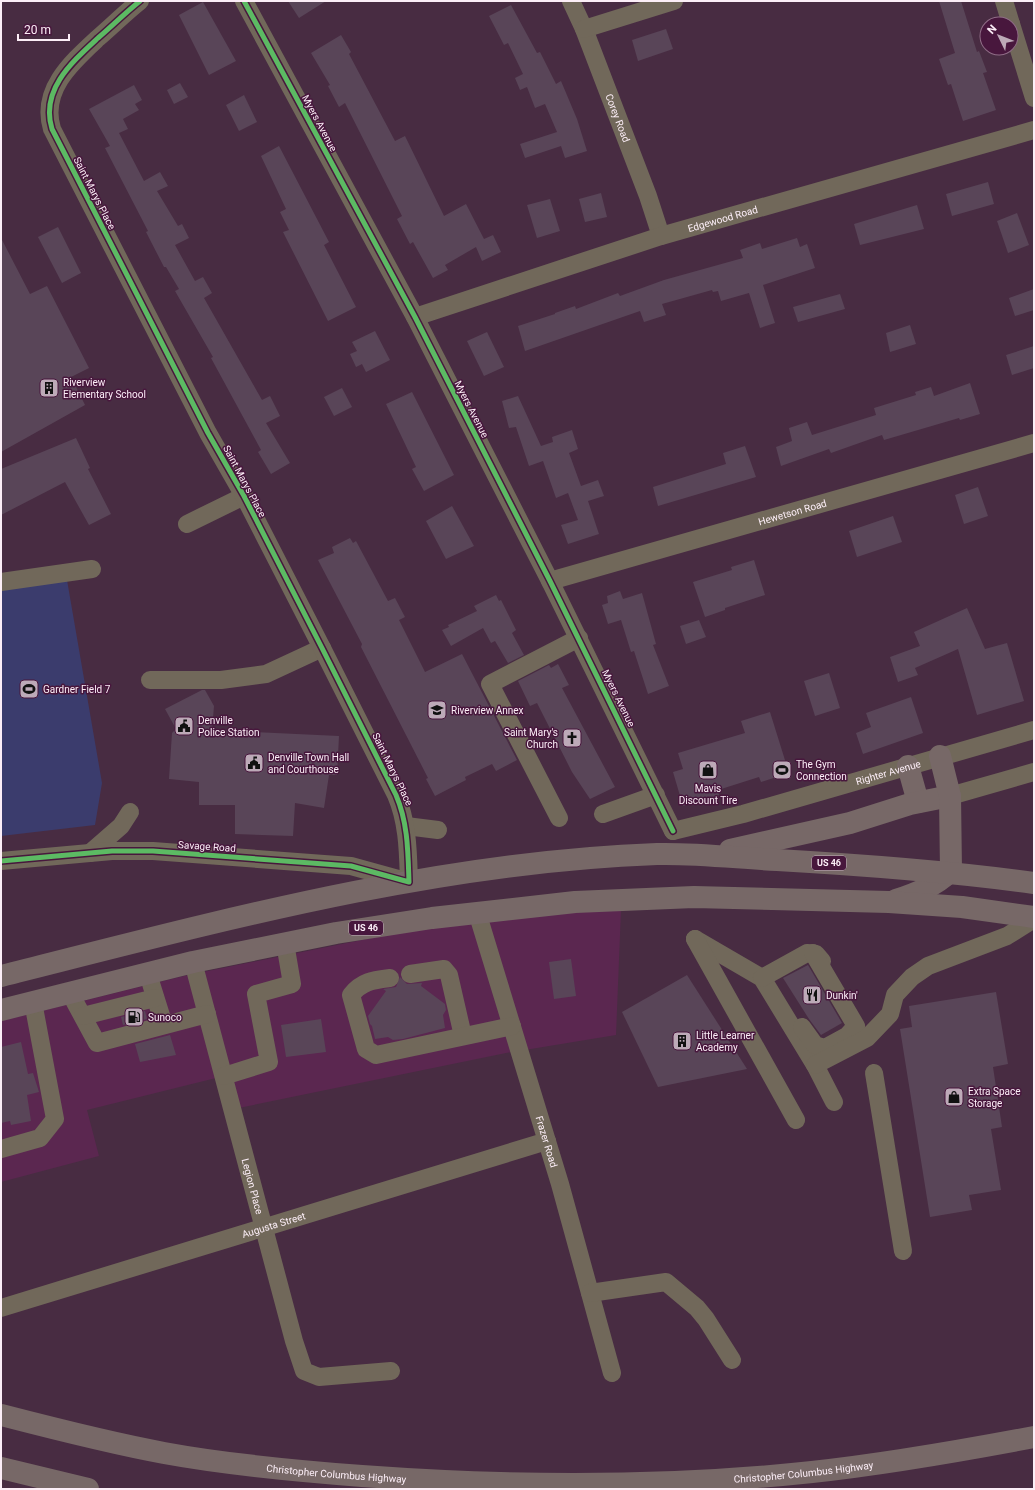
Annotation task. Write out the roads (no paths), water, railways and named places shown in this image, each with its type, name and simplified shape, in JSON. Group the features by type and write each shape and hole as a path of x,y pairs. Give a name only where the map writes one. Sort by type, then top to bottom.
{"highway":[{"path":"889,902 916,894 939,882 951,871 950,796 940,756"},
{"path":"908,766 918,802"},
{"path":"707,856 835,826 918,802 950,796"},
{"name":"US 46","path":"1,976 263,912 409,882 553,862 654,854 707,856 951,871 1034,883"},
{"name":"US 46","path":"1,1010 193,962 336,932 477,912 575,902 694,898 889,902 962,907 1034,918"},
{"name":"Christopher Columbus Highway","path":"1,1415 106,1441 166,1453 228,1462 320,1472 443,1482 566,1486 690,1482 813,1472 935,1456 1034,1437"},
{"path":"1,1468 88,1489"}],"street":[{"name":"Saint Marys Place","path":"140,1 73,61 63,73 53,94 49,114 52,129 208,433 244,496 396,795 403,811 406,826 409,882"},
{"name":"Myers Avenue","path":"244,1 415,318 579,638 673,831"},
{"name":"Corey Road","path":"571,1 584,29 648,196 661,236"},
{"path":"584,29 674,1"},
{"path":"1004,1 1009,16"},
{"path":"1019,50 1034,98"},
{"name":"Edgewood Road","path":"415,318 661,236 1034,130"},
{"name":"Hewetson Road","path":"550,581 1034,443"},
{"path":"186,524 244,496"},
{"path":"1,582 92,569"},
{"path":"559,818 490,684 579,638"},
{"path":"150,680 221,680 266,674 322,648"},
{"name":"Righter Avenue","path":"673,831 743,814 1034,730"},
{"path":"950,796 1034,772"},
{"path":"603,814 656,795"},
{"path":"90,853 121,826 130,812"},
{"path":"406,826 438,830"},
{"path":"654,854 673,831"},
{"name":"Savage Road","path":"1,861 90,853 153,851 351,866 409,882"},
{"name":"Frazer Road","path":"477,912 547,1142 612,1373"},
{"path":"815,1065 867,1038 890,1014 895,995 912,977 928,966 1007,936 1034,918"},
{"path":"796,1120 695,939 767,975 815,1045 825,1048 834,1045 847,1036 856,1026 814,953"},
{"path":"224,1076 270,1062 256,994 292,984 285,942"},
{"path":"767,975 807,952 814,953 819,957 867,1038"},
{"name":"Legion Place","path":"193,962 294,1340 304,1371 319,1377 391,1372"},
{"path":"410,974 444,969 449,975 463,1036"},
{"path":"148,974 164,1025"},
{"path":"767,975 834,1102"},
{"path":"390,978 373,981 358,986 351,995 366,1049 376,1055 512,1026"},
{"path":"70,993 97,1043 207,1014"},
{"path":"83,1016 156,998"},
{"path":"1,1149 40,1138 55,1119 33,1002"},
{"path":"874,1072 903,1251"},
{"name":"Augusta Street","path":"1,1308 547,1142"},
{"path":"590,1292 666,1282 697,1308 706,1319 732,1360"}],"place":[{"name":"Riverview Elementary School","path":"49,388"},
{"name":"Gardner Field 7","path":"29,689"},
{"name":"Riverview Annex","path":"437,710"},
{"name":"Denville Police Station","path":"184,726"},
{"name":"Saint Mary's Church","path":"572,738"},
{"name":"Denville Town Hall and Courthouse","path":"254,763"},
{"name":"Mavis Discount Tire","path":"708,770"},
{"name":"The Gym Connection","path":"782,770"},
{"name":"Dunkin'","path":"812,995"},
{"name":"Sunoco","path":"134,1017"},
{"name":"Little Learner Academy","path":"682,1041"},
{"name":"Extra Space Storage","path":"954,1097"}]}
